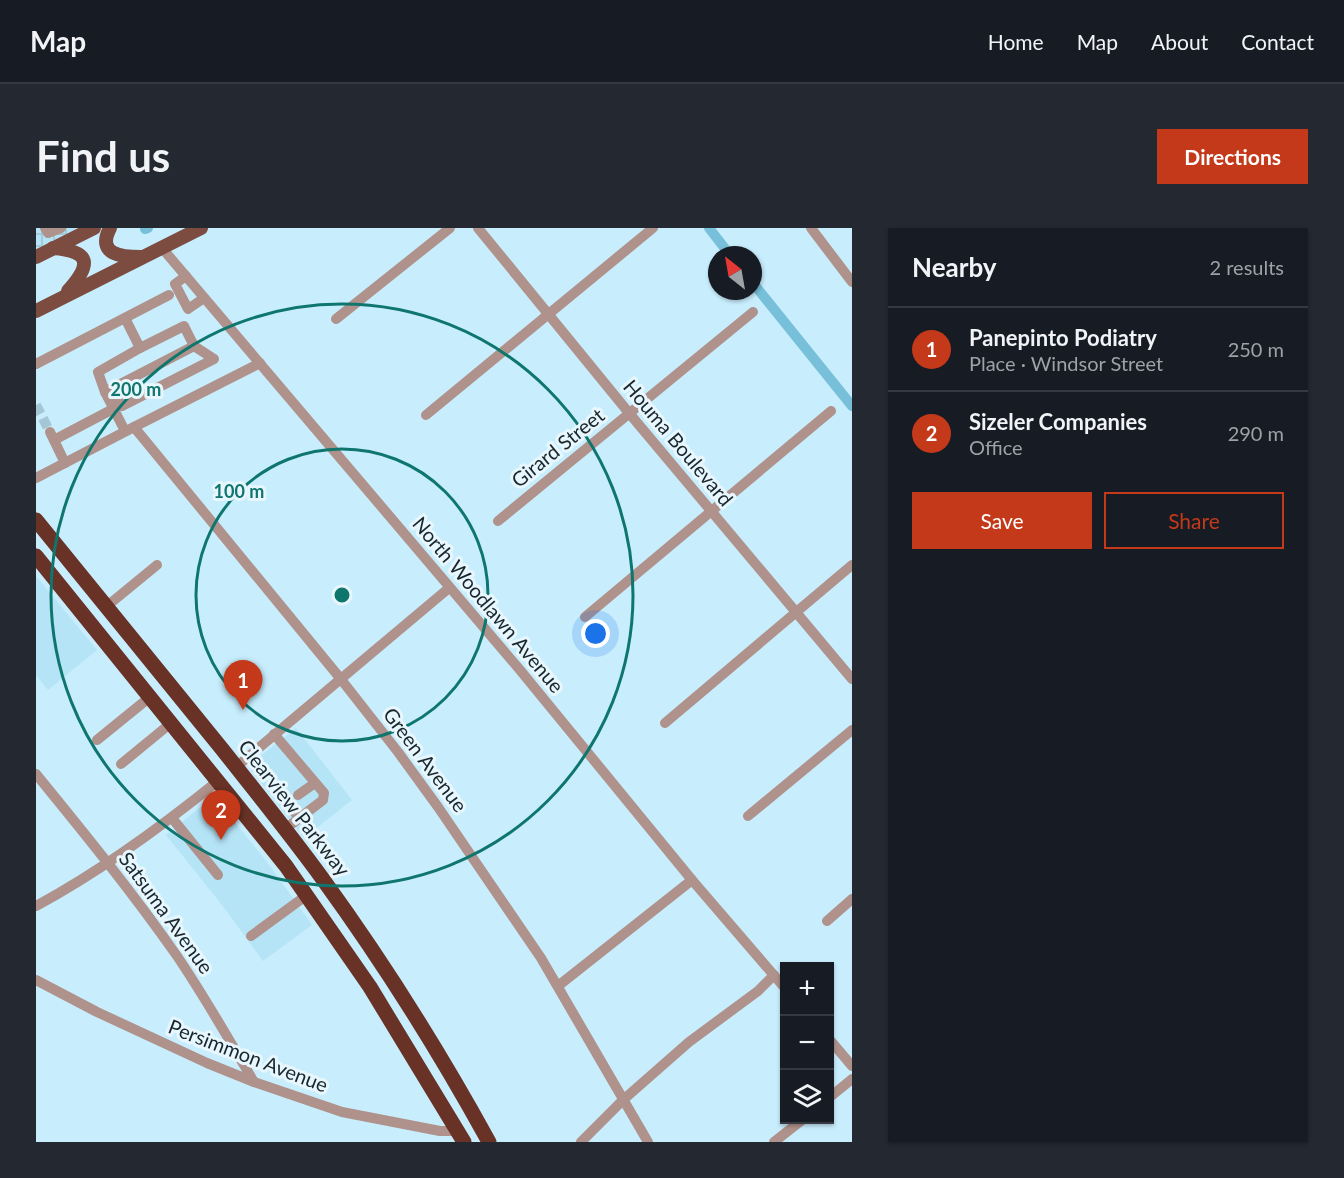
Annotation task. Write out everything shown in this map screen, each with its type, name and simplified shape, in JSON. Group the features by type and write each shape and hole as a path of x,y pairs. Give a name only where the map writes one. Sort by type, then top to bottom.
{"highway":[{"name":"Clearview Parkway","path":"36,520 264,802 322,878 373,950 489,1142"},
{"path":"38,561 286,866 370,987 460,1136"},
{"path":"190,746 201,746 217,766 230,770 236,767"},
{"path":"218,781 224,778 235,780 251,801 264,802"}],"main road":[{"path":"42,251 68,234 94,228"},
{"path":"110,228 106,236 108,249 122,257 143,257"},
{"path":"36,311 201,228"},
{"path":"42,251 69,249 82,256 85,268 80,278 63,297"}],"street":[{"path":"45,228 48,233 61,228"},
{"path":"336,319 450,228"},
{"name":"Houma Boulevard","path":"478,228 629,413 852,679"},
{"path":"426,415 653,228"},
{"path":"811,228 852,282"},
{"name":"North Woodlawn Avenue","path":"162,248 524,675 692,880 780,982"},
{"path":"186,276 175,284 188,309 204,298"},
{"path":"36,364 170,295"},
{"name":"Girard Street","path":"498,521 753,312"},
{"path":"124,318 140,348"},
{"path":"184,326 194,346 214,359 122,406 107,391 98,372 140,348 184,326"},
{"path":"107,391 194,346"},
{"path":"36,478 260,363"},
{"name":"Green Avenue","path":"107,391 113,409 339,678 438,807 542,957 648,1142"},
{"path":"65,463 52,436 113,409"},
{"path":"585,616 831,411"},
{"path":"107,606 157,565"},
{"path":"665,723 852,565"},
{"path":"236,767 339,678 449,588"},
{"path":"97,740 150,698"},
{"path":"121,764 171,723"},
{"path":"748,816 852,730"},
{"path":"274,734 324,793 323,800 285,829"},
{"name":"Satsuma Avenue","path":"36,774 109,863 183,964 254,1082"},
{"path":"36,906 109,863 172,818 218,781"},
{"path":"299,818 293,810 295,800 315,783"},
{"path":"172,818 218,875"},
{"path":"558,986 692,880"},
{"path":"251,936 307,895"},
{"path":"827,921 852,899"},
{"path":"581,1142 623,1100 689,1042 758,991 774,975"},
{"name":"Persimmon Avenue","path":"36,980 117,1022 254,1082 342,1112 460,1136"},
{"path":"834,1045 852,1066"},
{"path":"834,1094 852,1079"},
{"path":"774,1142 796,1124"}],"shaded area":[{"path":"36,228 78,228 36,249"},
{"path":"36,576 97,650 48,690 36,675"},
{"path":"296,728 352,800 304,838 248,766"},
{"path":"214,796 270,866 312,925 263,961 166,835"}],"waterway":[{"path":"709,228 723,246"},
{"path":"762,294 852,406"}],"tunnel":[{"path":"36,405 50,432"}],"place":[{"name":"Panepinto Podiatry","path":"243,710"},
{"name":"Sizeler Companies","path":"221,840"}]}
